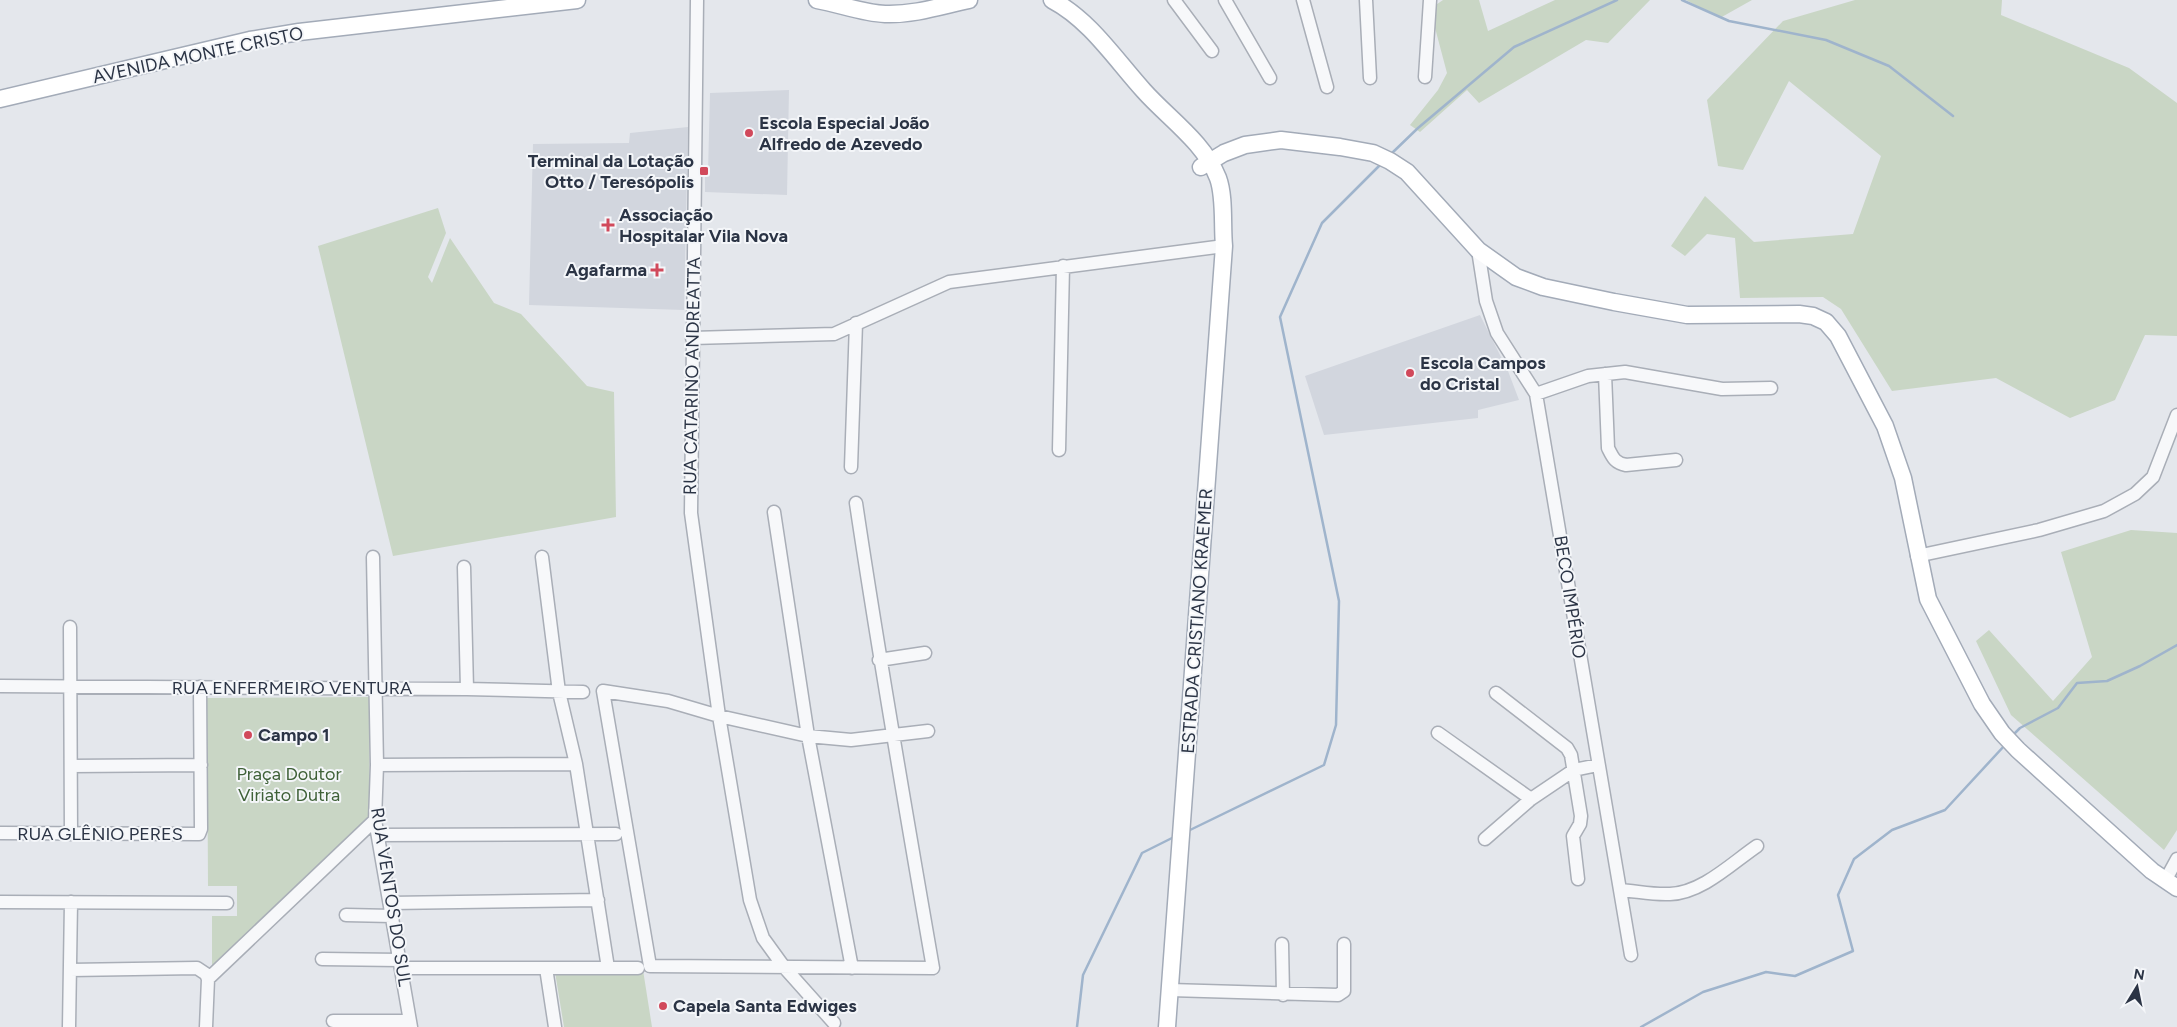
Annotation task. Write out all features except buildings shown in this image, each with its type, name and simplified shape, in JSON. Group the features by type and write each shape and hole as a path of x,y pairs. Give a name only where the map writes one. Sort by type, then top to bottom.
{"main road":[{"name":"AVENIDA MONTE CRISTO","path":"0,99 250,40 309,31 577,0"},
{"path":"817,0 844,4 852,0"},
{"path":"835,3 914,13 969,0"},
{"name":"ESTRADA CRISTIANO KRAEMER","path":"1058,2 1093,31 1218,178 1222,194 1224,246 1167,1027"},
{"name":"ESTRADA CRISTIANO KRAEMER","path":"1145,92 1196,144 1206,164 1222,215"},
{"path":"1196,144 1239,147 1282,140 1372,153 1390,161 1406,172 1478,250 1516,277 1543,287 1687,315 1800,314 1813,316 1826,322 1838,336 1885,426 1903,478 1917,556 1928,599 1982,704 2002,733 2018,750 2171,884"},
{"path":"1206,164 1239,147"},
{"path":"1222,194 1224,172 1239,147"}],"street":[{"name":"RUA CATARINO ANDREATTA","path":"697,0 690,513 719,716 750,900 763,938 784,967 834,1023"},
{"path":"1174,0 1212,52"},
{"path":"1226,0 1270,78"},
{"path":"1303,0 1327,87"},
{"path":"1366,0 1370,78"},
{"path":"1425,77 1430,0"},
{"path":"692,338 834,334 949,282 1224,246"},
{"name":"BECO IMPÉRIO","path":"1478,250 1486,301 1497,333 1536,394 1631,955"},
{"path":"1059,450 1062,266"},
{"path":"851,467 856,324"},
{"path":"1536,394 1588,376 1625,372 1722,389 1771,388"},
{"path":"1606,374 1608,448 1613,459 1618,464 1626,465 1676,460"},
{"path":"1917,556 2047,528 2104,511 2135,494 2153,477 2177,415"},
{"path":"856,502 880,660 893,735 933,968 650,966 603,691 668,701 719,716 808,736 851,740 893,735 928,731"},
{"path":"774,512 808,736 852,968"},
{"name":"RUA VENTOS DO SUL","path":"373,557 377,765 375,820 410,1024"},
{"path":"542,557 559,692 576,764 608,968"},
{"path":"464,567 467,689"},
{"path":"70,627 71,834"},
{"path":"880,660 926,653"},
{"name":"RUA ENFERMEIRO VENTURA","path":"0,686 376,688 583,692"},
{"path":"71,766 201,765 200,687"},
{"path":"1496,693 1567,748 1572,755 1581,816 1580,824 1573,836 1578,879"},
{"path":"1438,733 1531,799"},
{"path":"377,765 576,764"},
{"name":"RUA GLÊNIO PERES","path":"0,834 200,833 201,765"},
{"path":"1485,839 1531,799 1574,770 1598,765"},
{"path":"208,979 375,820"},
{"path":"378,835 616,834"},
{"path":"1620,890 1671,894 1689,891 1712,878 1757,846"},
{"path":"2171,884 2177,859"},
{"path":"390,903 598,900"},
{"path":"0,902 227,903"},
{"path":"70,1027 71,902"},
{"path":"346,915 392,916"},
{"path":"1282,944 1282,994"},
{"path":"1170,990 1342,994 1344,991 1344,944"},
{"path":"322,959 400,964 546,968 638,968"},
{"path":"70,970 197,968 206,974 208,979 206,1027"},
{"path":"546,968 555,1027"},
{"path":"333,1021 410,1024"}],"shaded area":[{"name":"Escola Especial João Alfredo de Azevedo","path":"789,90 787,195 705,192 705,175 708,173 710,93"},
{"name":"Associação Hospitalar Vila Nova","path":"688,127 684,310 529,305 533,144 629,143 630,133"},
{"name":"Escola Campos do Cristal","path":"1480,315 1508,371 1519,400 1478,410 1478,418 1324,435 1305,376"}],"green space":[{"path":"1443,0 1479,0 1488,31 1555,0 1650,0 1608,43 1586,40 1479,103 1467,90 1420,132 1410,125 1438,90 1447,73 1430,9"},
{"path":"1686,0 1752,0 1720,18"},
{"path":"1855,0 2002,0 2001,15 2129,68 2177,103 2177,336 2145,335 2115,400 2070,418 1996,378 1892,391 1841,309 1823,297 1740,298 1735,238 1707,234 1685,256 1671,246 1705,196 1754,242 1853,234 1881,156 1789,81 1743,170 1718,166 1707,100 1783,21"},
{"path":"438,208 446,233 428,277 432,283 450,238 494,303 521,314 587,386 614,392 616,517 393,556 318,246"},
{"path":"2131,530 2177,533 2177,830 2164,850 2011,715 1976,641 1989,630 2053,701 2092,657 2061,552"},
{"name":"Praça Doutor Viriato Dutra","path":"369,697 370,819 212,971 212,916 237,916 237,886 208,886 207,698"},
{"path":"643,970 652,1027 564,1027 555,972"}],"waterway":[{"path":"1391,154 1418,128 1514,47 1617,0"},
{"path":"1682,0 1729,21 1826,40 1889,66 1953,116"},
{"path":"1188,831 1324,765 1336,725 1339,601 1280,317 1322,223 1382,163"},
{"path":"2013,735 2020,728 2058,708 2077,683 2107,681 2140,666 2177,645"},
{"path":"1641,1027 1703,992 1766,972 1795,976 1853,951 1838,895 1854,859 1892,830 1945,810 2005,745"},
{"path":"1077,1027 1083,975 1142,853 1174,837"}],"place":[{"name":"Escola Especial João Alfredo de Azevedo","path":"749,133"},
{"name":"Terminal da Lotação Otto / Teresópolis","path":"704,171"},
{"name":"Associação Hospitalar Vila Nova","path":"608,225"},
{"name":"Agafarma","path":"657,270"},
{"name":"Escola Campos do Cristal","path":"1410,373"},
{"name":"Campo 1","path":"248,735"},
{"name":"Capela Santa Edwiges","path":"663,1006"}]}
